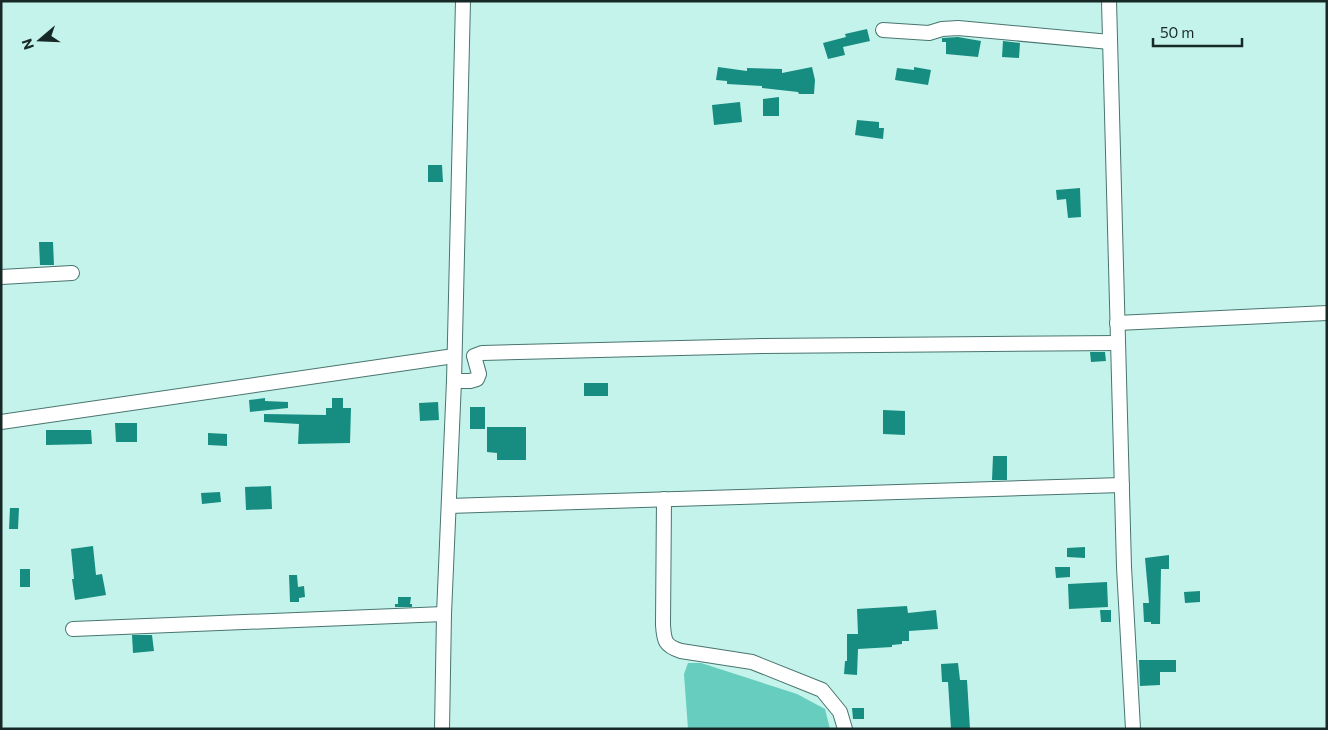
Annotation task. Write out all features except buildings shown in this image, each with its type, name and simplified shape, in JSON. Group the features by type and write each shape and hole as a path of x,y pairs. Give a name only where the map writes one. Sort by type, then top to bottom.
{"street":[{"path":"442,729 444,614 454,380 463,1"},
{"path":"1110,1 1124,567 1133,729"},
{"path":"884,30 929,32 958,28 1110,42"},
{"path":"1,277 72,273"},
{"path":"1117,323 1327,313"},
{"path":"454,380 470,381 478,378 479,374 474,356 482,353 762,346 1118,343"},
{"path":"1,422 454,356"},
{"path":"449,506 1122,485"},
{"path":"664,499 663,625 666,643 670,648 681,651 752,662 822,690 840,712 845,729"},
{"path":"73,629 444,614"}],"shaded area":[{"path":"688,663 701,663 797,694 825,709 830,729 688,729 684,674"}]}
